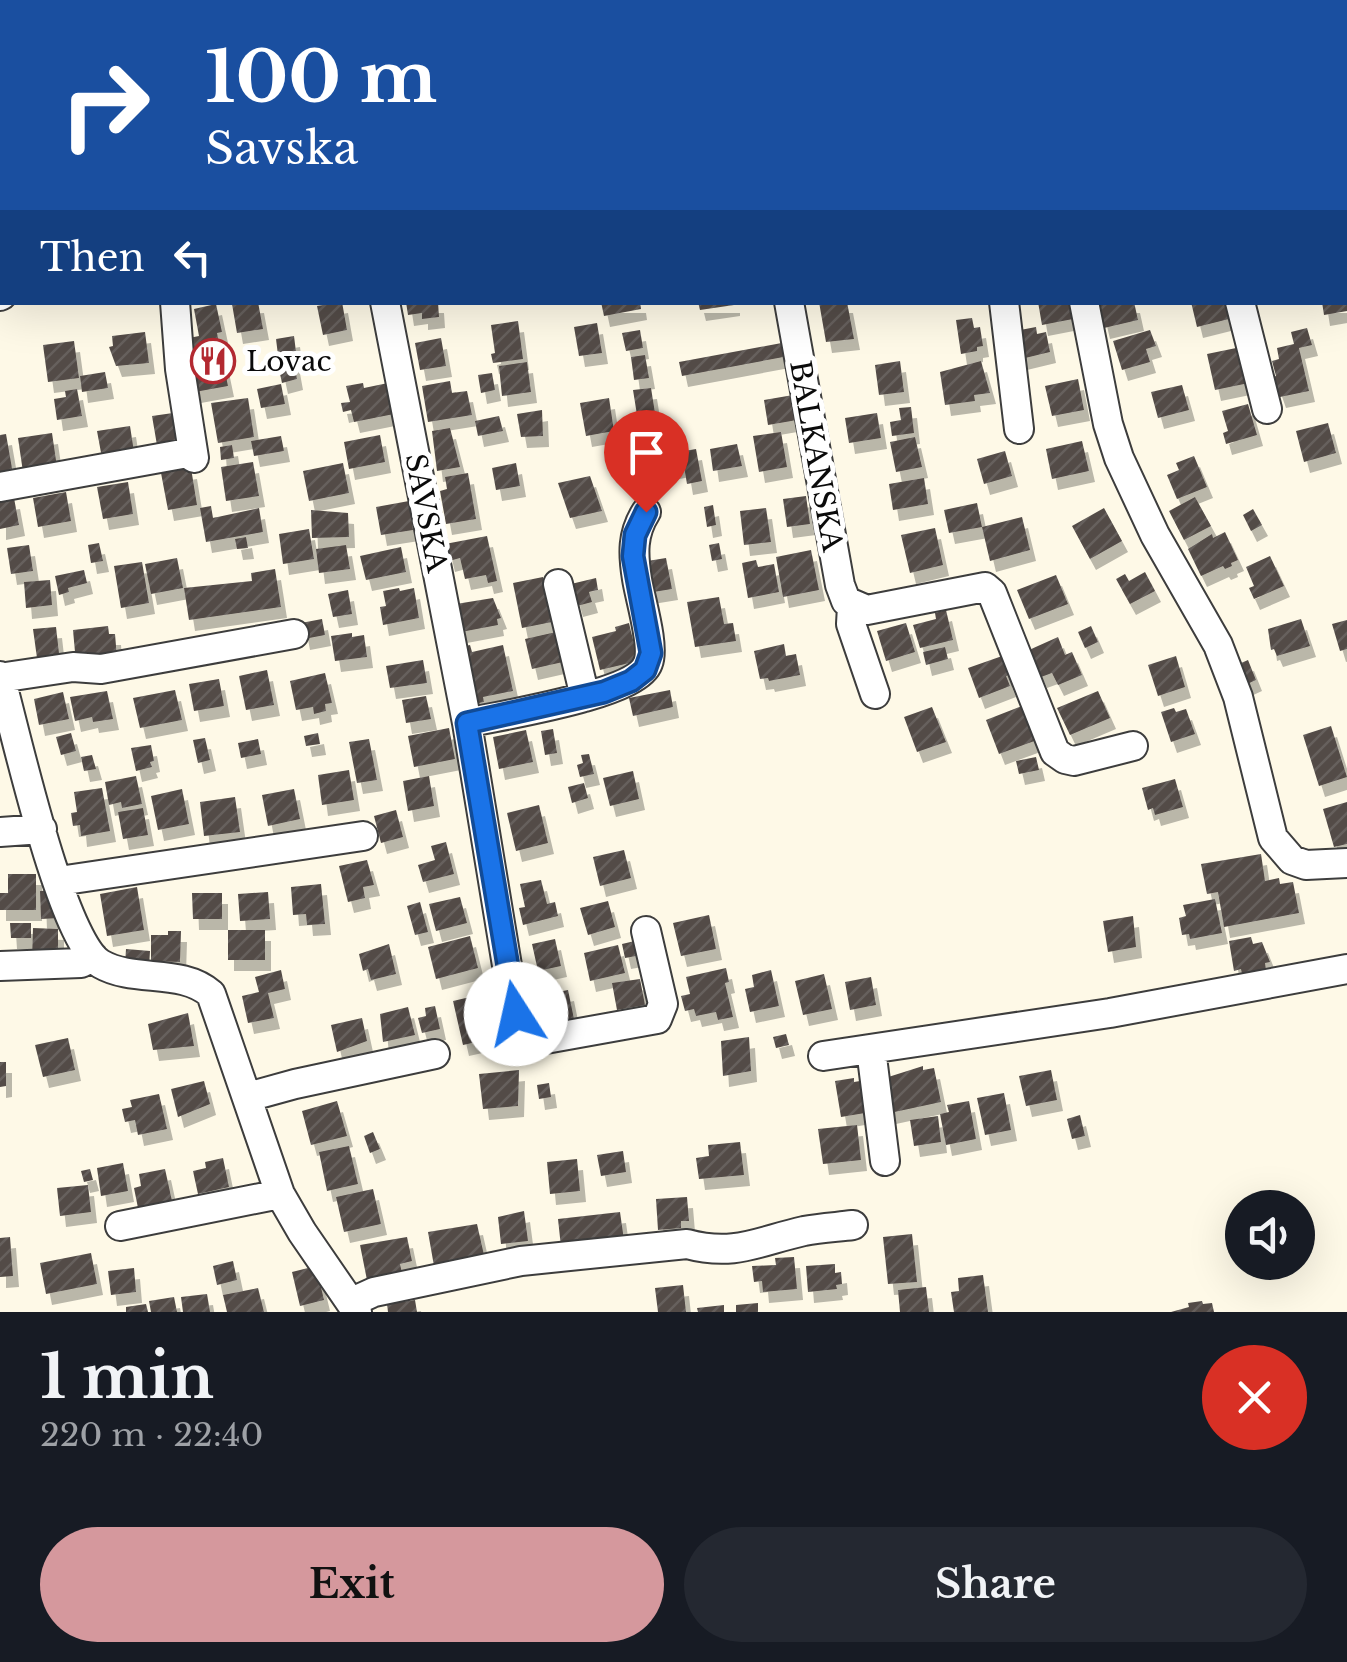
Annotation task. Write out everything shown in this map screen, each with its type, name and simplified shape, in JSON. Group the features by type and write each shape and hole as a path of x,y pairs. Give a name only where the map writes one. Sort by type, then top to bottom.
{"street":[{"path":"0,487 193,455 175,305"},
{"name":"SAVSKA","path":"386,305 467,723 516,1014 522,1028 540,1040 657,1019 664,1004 646,931"},
{"name":"BALKANSKA","path":"790,305 840,585 852,606 851,624 875,694"},
{"path":"1004,305 1019,429"},
{"path":"1085,305 1108,424 1119,458 1224,662 1238,697 1273,838 1292,860 1306,865 1347,863"},
{"path":"1241,305 1267,409"},
{"path":"467,723 585,697 631,681 648,663 651,653 633,556 635,535 646,512"},
{"path":"558,584 585,697"},
{"path":"852,606 878,609 986,586 992,592 1055,752 1065,760 1074,760 1133,746"},
{"path":"294,634 101,669 73,666 0,677 71,918 93,958 114,969 204,988 216,1001 280,1194 354,1307 374,1292 521,1261 687,1244 713,1251 753,1248 805,1231 852,1226"},
{"path":"0,832 42,828"},
{"path":"59,881 363,836"},
{"path":"0,966 82,963 93,958"},
{"path":"823,1056 1110,1014 1347,969"},
{"path":"871,1049 885,1161"},
{"path":"248,1097 435,1054"},
{"path":"120,1226 280,1194"}],"building":[{"name":"Lovac","path":"216,305 222,332 217,333 228,386 195,392 184,339 199,336 194,309"},
{"path":"232,305 259,305 263,329 237,333"},
{"path":"343,305 347,330 323,335 317,306"},
{"path":"406,305 438,305 439,317 422,319 422,313 408,315"},
{"path":"602,305 640,305 641,309 604,316"},
{"path":"699,305 734,305 700,310"},
{"path":"820,305 848,305 854,339 826,342"},
{"path":"1039,305 1071,305 1073,319 1042,325"},
{"path":"1099,305 1135,305 1138,320 1104,328"},
{"path":"1192,305 1226,305 1229,319 1197,327"},
{"path":"1322,305 1347,305 1347,311 1324,315"},
{"path":"972,318 974,328 980,327 983,346 961,354 956,320"},
{"path":"518,321 523,359 493,363 491,325"},
{"path":"597,323 602,353 579,356 574,327"},
{"path":"1036,327 1037,334 1046,332 1050,352 1021,359 1015,331"},
{"path":"1307,328 1312,345 1299,348 1309,391 1280,397 1272,361 1279,359 1277,348 1294,344 1291,332"},
{"path":"640,330 643,348 626,351 622,333"},
{"path":"1150,330 1156,346 1146,349 1150,362 1122,370 1113,341"},
{"path":"145,332 149,363 116,366 109,347 113,346 112,336"},
{"path":"294,336 296,352 278,355 276,339"},
{"path":"441,338 446,366 420,370 415,343"},
{"path":"74,341 79,378 48,382 43,345"},
{"path":"787,342 789,356 682,376 679,362"},
{"path":"1241,347 1249,383 1215,390 1207,354"},
{"path":"645,355 649,378 634,380 631,357"},
{"path":"293,357 297,379 282,383 277,360"},
{"path":"900,361 904,392 879,395 875,365"},
{"path":"981,361 990,393 974,395 975,401 945,405 940,372"},
{"path":"527,362 531,392 502,396 499,366"},
{"path":"105,372 108,388 82,392 80,376"},
{"path":"492,373 495,390 481,393 478,375"},
{"path":"1078,379 1084,410 1052,416 1045,386"},
{"path":"450,381 452,393 467,391 472,415 428,422 422,386"},
{"path":"363,383 364,388 388,383 394,414 354,422 351,410 343,412 341,403 350,402 346,386"},
{"path":"281,384 285,404 261,408 257,389"},
{"path":"1182,385 1189,410 1158,418 1151,392"},
{"path":"651,388 655,413 637,415 633,390"},
{"path":"77,389 82,416 57,420 54,399"},
{"path":"799,394 803,419 768,425 764,400"},
{"path":"248,398 254,437 218,443 211,403"},
{"path":"609,398 614,431 586,436 580,403"},
{"path":"1248,404 1257,435 1226,444 1223,433 1228,431 1222,411"},
{"path":"911,407 914,433 892,436 890,422 901,420 899,408"},
{"path":"542,410 543,436 521,437 517,414"},
{"path":"180,412 186,446 158,451 152,416"},
{"path":"877,413 881,438 849,443 845,418"},
{"path":"499,416 503,431 478,436 475,421"},
{"path":"1328,423 1336,453 1304,462 1296,431"},
{"path":"130,426 134,452 102,458 97,431"},
{"path":"450,428 460,467 437,471 432,431"},
{"path":"781,432 787,467 759,472 753,436"},
{"path":"52,433 57,467 23,472 18,438"},
{"path":"6,434 13,474 0,477 0,435"},
{"path":"380,435 385,462 349,469 344,442"},
{"path":"281,436 284,451 254,456 251,441"},
{"path":"915,437 922,467 896,472 890,442"},
{"path":"1082,441 1089,471 1052,479 1046,449"},
{"path":"737,444 742,466 713,471 710,449"},
{"path":"232,445 234,458 221,460 220,447"},
{"path":"696,449 702,481 687,484 684,466 658,471 656,456"},
{"path":"1005,451 1012,476 984,484 977,459"},
{"path":"1194,456 1207,487 1177,499 1167,475 1179,470 1176,463"},
{"path":"253,462 259,496 226,501 221,467"},
{"path":"343,463 349,493 309,501 303,471"},
{"path":"516,463 520,486 496,490 492,468"},
{"path":"191,468 197,505 168,510 161,473"},
{"path":"468,473 476,519 446,524 440,491 447,489 445,477"},
{"path":"590,476 602,511 570,518 558,483"},
{"path":"924,478 928,504 893,510 889,484"},
{"path":"128,482 133,514 103,519 97,487"},
{"path":"66,492 71,521 38,527 33,498"},
{"path":"806,496 810,524 787,527 783,499"},
{"path":"1195,497 1211,526 1184,540 1169,511"},
{"path":"14,498 19,525 0,529 0,500"},
{"path":"409,501 413,530 381,535 376,507"},
{"path":"977,503 982,527 949,533 944,510"},
{"path":"713,505 716,525 707,527 704,507"},
{"path":"211,506 213,518 259,508 263,532 206,542 200,508"},
{"path":"766,508 771,542 744,545 740,511"},
{"path":"1104,508 1122,541 1090,559 1072,526"},
{"path":"1253,509 1262,525 1251,531 1243,515"},
{"path":"311,510 348,513 349,537 312,538"},
{"path":"1022,517 1030,550 990,561 982,527"},
{"path":"935,528 943,565 910,573 901,535"},
{"path":"309,529 314,559 283,564 279,534"},
{"path":"1225,532 1238,560 1232,566 1201,576 1188,549 1212,534 1213,538"},
{"path":"487,536 497,581 488,583 486,575 465,579 460,558 449,561 445,544"},
{"path":"246,537 248,548 237,549 235,539"},
{"path":"99,543 103,561 91,563 88,545"},
{"path":"719,543 722,559 712,561 709,545"},
{"path":"29,545 33,571 11,574 7,548"},
{"path":"346,545 350,569 319,573 316,549"},
{"path":"401,547 406,572 366,580 360,556"},
{"path":"811,550 819,590 783,597 776,557"},
{"path":"1270,556 1284,586 1254,599 1249,588 1254,586 1246,567"},
{"path":"177,558 183,588 151,594 145,564"},
{"path":"666,558 672,589 641,594 635,563"},
{"path":"756,560 758,567 774,564 779,592 748,598 742,563"},
{"path":"142,562 149,603 121,608 114,566"},
{"path":"275,569 281,607 189,620 184,588 252,581 251,573"},
{"path":"84,570 87,583 59,595 55,576"},
{"path":"1145,572 1155,591 1130,604 1116,579 1125,574 1129,581"},
{"path":"1056,575 1068,604 1029,619 1017,590"},
{"path":"543,577 552,622 522,628 513,583"},
{"path":"596,578 598,590 589,592 592,602 577,606 571,584"},
{"path":"50,580 52,605 26,608 24,582"},
{"path":"414,588 419,618 383,625 383,591"},
{"path":"348,590 352,614 333,617 328,594"},
{"path":"719,597 724,624 733,623 736,641 695,647 687,602"},
{"path":"493,598 501,618 497,619 498,625 461,632 456,604"},
{"path":"946,610 953,640 920,648 913,625 936,619 935,613"},
{"path":"322,619 325,635 304,639 301,623"},
{"path":"1301,619 1310,646 1277,656 1271,650 1268,629"},
{"path":"1347,620 1347,649 1340,651 1332,624"},
{"path":"629,623 638,661 600,670 592,637"},
{"path":"906,623 915,652 886,661 877,631"},
{"path":"108,626 109,634 115,634 117,658 76,663 73,630"},
{"path":"1091,626 1098,642 1085,648 1078,632"},
{"path":"56,627 60,662 42,664 41,657 37,658 33,629"},
{"path":"556,632 563,662 532,669 525,639"},
{"path":"352,633 352,637 364,635 367,657 335,661 331,636"},
{"path":"1058,637 1065,655 1072,652 1082,675 1058,685 1052,673 1041,677 1029,650"},
{"path":"784,644 786,656 796,654 800,675 760,679 754,651"},
{"path":"470,645 472,652 503,645 513,691 483,697 484,702 469,705 457,648"},
{"path":"945,647 948,659 926,665 923,652"},
{"path":"1005,655 1012,674 1006,676 1010,686 979,698 968,668"},
{"path":"1176,656 1185,687 1158,696 1148,665"},
{"path":"423,660 427,683 390,688 386,666"},
{"path":"1248,660 1256,680 1243,686 1234,666"},
{"path":"267,670 274,705 246,710 239,676"},
{"path":"325,673 332,703 325,704 326,711 314,714 313,707 296,710 290,681"},
{"path":"219,679 224,706 194,711 189,684"},
{"path":"175,690 182,720 140,728 133,698"},
{"path":"670,690 673,707 633,716 629,698"},
{"path":"107,691 113,719 93,722 92,717 75,721 70,697"},
{"path":"1098,691 1110,718 1070,735 1057,708"},
{"path":"63,692 69,719 39,725 34,699"},
{"path":"426,696 431,719 406,723 402,700"},
{"path":"1027,704 1040,739 999,754 986,720"},
{"path":"932,707 946,742 917,752 904,717"},
{"path":"1174,708 1176,712 1186,709 1195,734 1171,742 1161,712"},
{"path":"1331,726 1347,777 1319,786 1303,735"},
{"path":"449,728 455,759 414,767 408,736"},
{"path":"553,729 557,753 545,755 541,731"},
{"path":"526,730 533,762 499,769 493,737"},
{"path":"71,733 76,751 61,755 56,737"},
{"path":"318,733 320,744 306,746 304,736"},
{"path":"205,738 210,760 198,763 193,740"},
{"path":"258,739 261,754 241,758 238,743"},
{"path":"369,739 377,780 357,783 349,742"},
{"path":"151,745 152,767 136,771 131,748"},
{"path":"589,754 594,774 580,777 577,765 583,763 581,755"},
{"path":"92,755 96,769 84,771 81,757"},
{"path":"1036,757 1039,770 1019,774 1016,761"},
{"path":"349,770 354,800 322,805 318,775"},
{"path":"633,771 639,799 610,806 603,778"},
{"path":"136,776 142,804 122,808 121,802 109,805 105,782"},
{"path":"429,776 434,806 408,811 403,781"},
{"path":"1175,779 1183,807 1155,815 1153,808 1148,810 1142,788"},
{"path":"584,783 588,798 572,803 568,787"},
{"path":"102,788 110,831 81,836 80,825 73,826 71,813 77,812 74,792"},
{"path":"182,789 189,824 158,830 151,796"},
{"path":"294,789 300,819 268,826 262,795"},
{"path":"235,797 240,832 204,836 200,802"},
{"path":"1347,802 1347,844 1334,847 1323,809"},
{"path":"539,805 548,843 516,851 507,813"},
{"path":"143,808 148,835 123,839 118,812"},
{"path":"396,810 403,837 381,843 374,816"},
{"path":"446,842 454,874 423,882 418,865 435,860 431,846"},
{"path":"624,850 631,878 600,886 593,857"},
{"path":"1261,854 1265,881 1279,878 1280,884 1293,882 1299,913 1224,927 1218,892 1207,894 1201,864"},
{"path":"367,860 374,885 363,887 365,898 348,902 339,866"},
{"path":"8,874 36,874 36,910 0,910 0,893 8,893"},
{"path":"541,880 547,904 555,902 558,916 523,925 519,908 525,907 520,884"},
{"path":"321,884 325,924 307,925 306,914 293,915 291,887"},
{"path":"137,887 144,930 107,936 100,894"},
{"path":"54,890 60,918 41,919 40,891"},
{"path":"268,892 270,919 240,921 238,894"},
{"path":"192,893 222,893 222,919 193,919"},
{"path":"460,897 467,923 436,931 429,904"},
{"path":"1215,899 1222,933 1190,939 1189,934 1182,935 1179,918 1186,916 1183,905"},
{"path":"608,901 615,927 588,935 580,908"},
{"path":"420,902 428,932 415,935 407,906"},
{"path":"709,915 716,949 681,956 673,923"},
{"path":"1133,916 1136,947 1108,952 1103,921"},
{"path":"10,923 31,923 31,938 11,938"},
{"path":"33,928 58,929 58,959 32,959"},
{"path":"228,930 265,930 265,960 228,960"},
{"path":"168,931 181,931 180,962 151,961 151,935 168,935"},
{"path":"470,936 478,968 436,979 428,947"},
{"path":"1251,937 1253,944 1262,942 1270,962 1265,963 1266,970 1242,974 1241,969 1234,971 1229,941"},
{"path":"555,939 561,966 538,971 532,944"},
{"path":"639,940 642,955 625,958 622,944"},
{"path":"389,944 396,974 371,980 368,969 363,971 359,954"},
{"path":"618,945 625,973 590,981 584,953"},
{"path":"126,949 150,951 149,967 125,965"},
{"path":"726,968 729,982 725,983 733,1017 718,1020 716,1012 696,1016 694,1009 685,1011 681,996 690,994 686,977"},
{"path":"281,970 285,989 268,993 274,1018 248,1023 242,996 259,992 255,977"},
{"path":"771,970 779,1006 750,1012 745,989 754,987 752,975"},
{"path":"824,974 832,1009 803,1015 795,981"},
{"path":"871,977 876,1005 850,1010 845,982"},
{"path":"640,979 645,1005 617,1010 612,983"},
{"path":"568,990 574,1019 545,1025 543,995"},
{"path":"483,994 490,1023 495,1022 499,1037 463,1045 453,1001"},
{"path":"435,1006 440,1029 422,1033 418,1018 426,1016 425,1008"},
{"path":"408,1007 415,1035 383,1042 380,1014"},
{"path":"188,1013 194,1046 153,1050 148,1024"},
{"path":"362,1018 367,1041 337,1052 331,1025"},
{"path":"786,1034 789,1045 776,1048 773,1037"},
{"path":"749,1037 751,1071 723,1076 721,1041"},
{"path":"68,1038 75,1070 43,1077 35,1045"},
{"path":"0,1062 6,1062 6,1086 0,1087"},
{"path":"923,1066 923,1070 934,1068 941,1102 890,1113 882,1079"},
{"path":"519,1070 518,1106 483,1109 479,1074"},
{"path":"1051,1070 1057,1100 1026,1106 1019,1076"},
{"path":"854,1078 854,1082 866,1080 871,1112 841,1117 835,1081"},
{"path":"204,1081 210,1104 178,1117 171,1089"},
{"path":"549,1083 551,1097 539,1099 537,1085"},
{"path":"1004,1093 1011,1130 985,1135 977,1098"},
{"path":"159,1094 167,1129 138,1135 135,1120 125,1122 122,1109 132,1107 130,1100"},
{"path":"337,1101 347,1136 311,1145 302,1111"},
{"path":"969,1101 976,1139 946,1145 940,1114 949,1112 947,1105"},
{"path":"1080,1115 1085,1136 1072,1139 1067,1119"},
{"path":"938,1116 941,1142 914,1146 910,1120"},
{"path":"857,1125 861,1160 823,1164 818,1129"},
{"path":"373,1132 380,1149 370,1153 364,1136"},
{"path":"740,1142 744,1175 699,1179 696,1158 709,1156 708,1145"},
{"path":"349,1146 358,1184 327,1191 319,1152"},
{"path":"623,1151 626,1172 601,1176 597,1155"},
{"path":"223,1158 229,1187 198,1194 193,1171 206,1168 205,1162"},
{"path":"577,1159 580,1191 550,1194 547,1162"},
{"path":"123,1163 128,1191 101,1196 97,1168"},
{"path":"90,1169 93,1180 84,1182 81,1171"},
{"path":"165,1169 172,1201 138,1208 134,1188 141,1186 139,1174"},
{"path":"88,1185 91,1212 60,1216 57,1188"},
{"path":"373,1189 381,1224 344,1232 336,1197"},
{"path":"687,1197 689,1221 681,1221 681,1228 658,1230 656,1199"},
{"path":"524,1211 528,1241 501,1244 498,1217"},
{"path":"620,1212 624,1240 561,1247 558,1219"},
{"path":"477,1224 484,1255 479,1256 480,1261 434,1266 428,1232"},
{"path":"912,1234 917,1282 888,1284 883,1237"},
{"path":"10,1237 13,1276 0,1277 0,1238"},
{"path":"407,1237 412,1261 400,1264 402,1273 367,1280 360,1245"},
{"path":"91,1253 97,1284 46,1294 40,1263"},
{"path":"794,1257 797,1289 763,1292 762,1281 754,1282 752,1266 776,1265 775,1258"},
{"path":"233,1261 237,1280 217,1285 213,1266"},
{"path":"835,1264 835,1273 841,1272 842,1284 836,1285 837,1289 808,1292 806,1266"},
{"path":"316,1266 324,1300 300,1306 292,1272"},
{"path":"134,1268 136,1292 111,1295 108,1271"},
{"path":"983,1275 988,1312 954,1312 951,1292 959,1291 958,1278"},
{"path":"683,1285 686,1312 658,1312 655,1288"},
{"path":"926,1287 929,1312 900,1312 898,1290"},
{"path":"258,1288 264,1312 227,1312 223,1295"},
{"path":"207,1294 210,1312 183,1312 181,1297"},
{"path":"174,1297 177,1312 151,1312 149,1301"},
{"path":"415,1300 417,1312 388,1312 387,1304"},
{"path":"758,1303 758,1312 736,1312 736,1305"},
{"path":"1188,1303 1212,1303 1214,1312 1171,1312 1189,1307"},
{"path":"146,1304 148,1312 126,1312 126,1307"},
{"path":"724,1305 724,1312 698,1312 697,1308"}],"place":[{"name":"Lovac","path":"213,361"}],"route":[{"path":"516,1014 467,723 604,692 631,681 645,670 651,653 633,556 635,535 646,512"}]}
